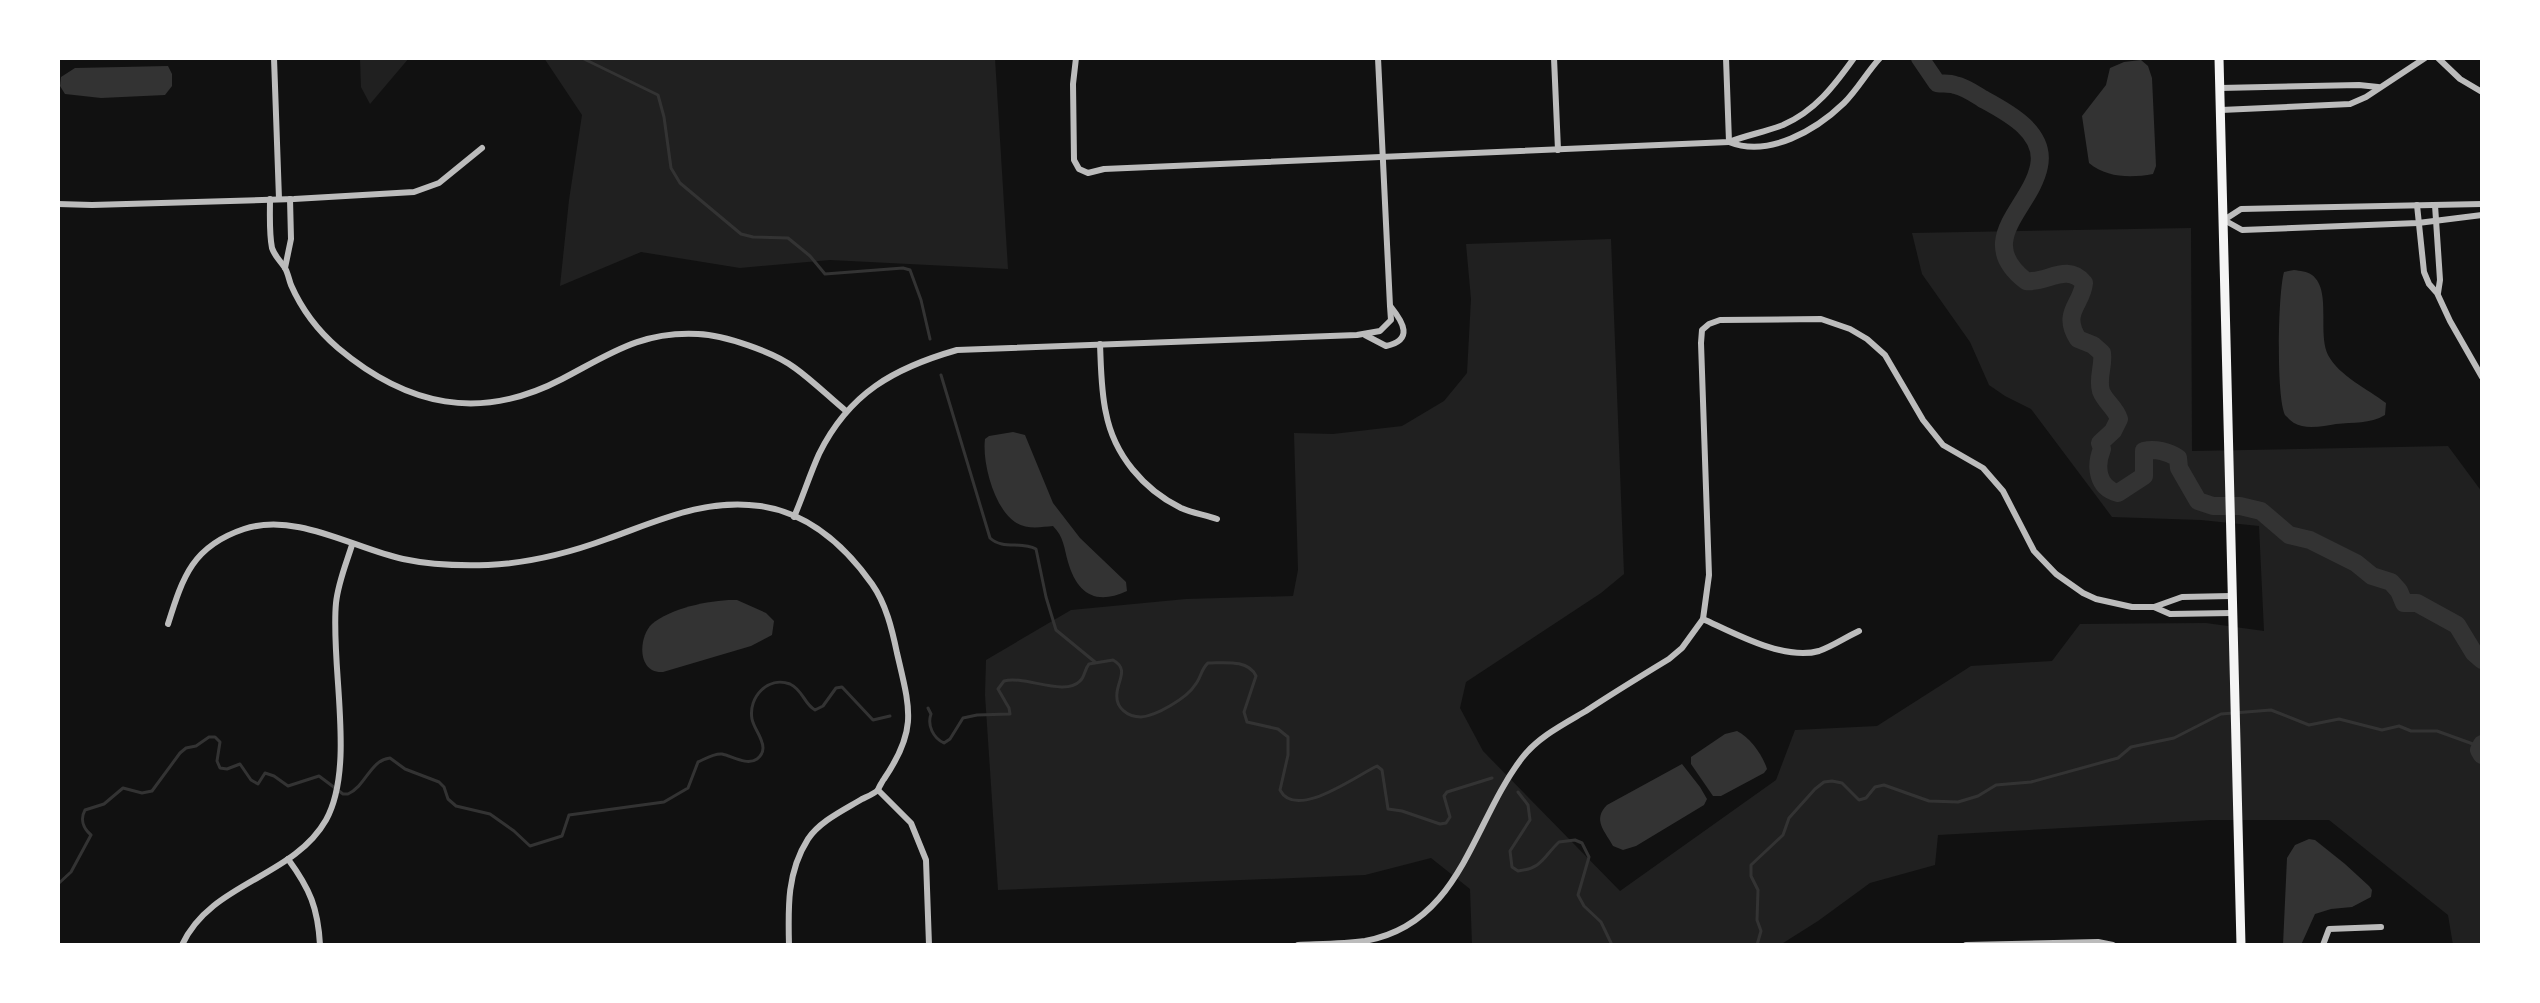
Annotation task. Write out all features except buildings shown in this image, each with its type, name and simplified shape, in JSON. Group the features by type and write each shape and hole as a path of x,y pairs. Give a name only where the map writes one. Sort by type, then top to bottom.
{"main road":[{"path":"2219,58 2241,945"}],"street":[{"path":"274,58 279,199"},
{"path":"1076,58 1073,84 1074,154 1076,166 1088,173 1104,169 1729,142 1782,125 1812,108 1832,90 1854,58"},
{"path":"794,517 819,456 846,411 881,380 902,368 957,350 1365,335 1380,331 1391,320 1378,58"},
{"path":"1554,58 1558,150"},
{"path":"1726,58 1729,142"},
{"path":"1729,142 1753,148 1779,143 1803,132 1845,102 1880,58"},
{"path":"2221,110 2350,104 2425,58"},
{"path":"2438,58 2460,79 2482,92"},
{"path":"2220,88 2378,87"},
{"path":"58,204 290,199 414,192 439,183 482,148"},
{"path":"270,199 271,243 275,257 285,268 302,307 327,339 371,375 421,397 454,403 507,400 541,390 619,347 658,335 700,333 743,343 792,365 846,411"},
{"path":"285,268 291,239 290,199"},
{"path":"2482,204 2241,209 2224,220 2242,230 2436,222 2482,215"},
{"path":"2417,205 2424,272 2482,377"},
{"path":"2435,205 2440,280 2437,293"},
{"path":"1365,335 1386,346 1400,340 1403,327 1390,306"},
{"path":"1298,945 1373,939 1409,923 1426,911 1458,875 1514,771 1531,748 1669,659 1682,648 1703,619 1709,575 1702,330 1709,324 1720,320 1808,318 1831,322 1867,339 1885,355 1923,420 1943,445 1983,468 2003,491 2034,551 2056,574 2096,599 2132,607 2154,607 2182,597 2231,596"},
{"path":"1100,344 1106,415 1122,455 1136,474 1160,495 1183,509 1217,519"},
{"path":"168,624 182,579 188,570 211,546 258,525 303,527 352,545 426,563 488,565 560,554 702,506 763,506 794,517 830,536 845,549 873,586 890,620 908,699 908,721 899,755 878,790 829,819 806,843 792,873 789,945"},
{"path":"182,945 200,916 213,904 288,859 318,832 336,798 339,771 336,604 352,545"},
{"path":"2154,607 2170,614 2232,613"},
{"path":"1703,619 1775,650 1817,651 1859,631"},
{"path":"878,790 911,823 926,860 929,945"},
{"path":"288,859 312,898 319,922 320,945"},
{"path":"2323,945 2329,929 2381,927"},
{"path":"1966,945 2098,942 2113,945"}],"shaded area":[{"path":"360,58 409,58 370,104 361,87"},
{"path":"544,58 995,58 1008,269 830,260 740,268 641,252 560,286 582,115"},
{"path":"2141,60 2148,66 2152,78 2156,166 2153,174 2128,176 2104,172 2089,163 2082,116 2106,85 2110,68"},
{"path":"168,66 172,86 165,95 101,98 65,94 60,86 61,77 75,68"},
{"path":"2191,228 2192,451 2448,446 2482,492 2482,945 2453,945 2448,915 2329,820 2211,820 1938,835 1935,865 1870,883 1780,945 1472,945 1470,889 1431,858 1365,875 998,890 985,695 986,660 1071,610 1186,599 1293,596 1298,570 1294,433 1333,434 1402,426 1444,401 1467,373 1471,299 1466,244 1611,239 1624,574 1601,593 1466,682 1460,708 1483,751 1620,891 1776,780 1795,730 1877,726 1971,666 2052,661 2080,624 2206,623 2264,631 2259,526 2201,520 2112,517 2031,409 1989,385 1970,342 1922,274 1912,233"},
{"path":"2294,270 2310,274 2318,282 2323,301 2325,346 2333,363 2346,376 2386,403 2385,415 2367,421 2309,427 2294,423 2285,415 2279,367 2280,301 2284,272"},
{"path":"1013,432 1025,435 1053,503 1080,538 1126,582 1127,591 1106,597 1089,594 1072,573 1062,539 1053,526 1020,525 1001,506 988,472 985,439"},
{"path":"737,600 766,613 774,621 772,635 751,646 663,672 648,667 642,645 652,624 670,613 692,606"},
{"path":"1737,731 1755,747 1767,769 1721,796 1713,796 1691,764 1691,757 1725,734"},
{"path":"1682,764 1707,799 1704,805 1636,846 1623,850 1613,846 1600,821 1607,805"},
{"path":"2309,839 2315,840 2369,886 2371,897 2352,907 2315,914 2301,945 2283,945 2287,858 2295,845"}],"waterway":[{"path":"582,58 658,95 671,168 680,183 741,234 788,238 810,256 825,274 910,270 930,339"},
{"path":"1920,58 1937,83 1962,87 2003,110 2023,125 2037,143 2039,166 2010,224 2005,238 2005,252 2011,266 2026,281 2071,274 2084,283 2072,315 2073,330 2078,339 2102,353 2101,391 2119,419 2113,431 2100,443 2102,449 2098,469 2106,486 2118,493 2144,476 2144,451 2157,450 2170,454 2178,458 2179,468 2198,501 2213,506 2240,506 2261,511 2289,535 2310,540 2356,563 2372,576 2391,582 2404,603 2417,603 2457,625 2474,653 2482,660"},
{"path":"941,375 990,538 1001,544 1036,549 1056,630 1095,662"},
{"path":"928,708 932,731 944,743 963,718 1010,714 998,689 1004,681 1065,687 1082,679 1089,664 1113,660 1122,671 1118,703 1127,713 1141,717 1178,701 1191,690 1208,663 1235,663 1247,667 1256,676 1244,712 1247,722 1278,729 1288,737 1288,755 1280,790 1288,798 1299,801 1327,793 1377,766 1382,770 1388,809 1440,824 1446,823 1450,817 1444,796 1447,792 1492,778"},
{"path":"58,884 71,872 91,835 83,823 85,810 104,804 123,788 142,793 152,791 180,753 209,737 215,737 220,742 217,761 220,768 240,764 251,780 258,784 265,773 288,786 319,776 343,794 354,790 378,763 390,758 405,769 439,782 448,799 456,806 490,814 530,846 562,836 569,815 664,802 688,788 698,762 713,755 722,754 749,761 757,759 763,748 752,719 753,703 761,690 774,683 790,684 815,710 823,706 836,688 842,687 873,720 890,716"},
{"path":"1757,945 1761,931 1757,920 1758,890 1751,876 1751,865 1783,835 1789,818 1824,782 1842,783 1859,800 1866,798 1875,787 1884,785 1929,801 1958,802 1978,796 1996,785 2031,782 2118,758 2131,747 2174,738 2221,714 2271,710 2309,725 2339,719 2382,730 2399,726 2411,731 2437,731 2473,744 2479,750"},
{"path":"2482,744 2479,750 2482,755"},
{"path":"1518,792 1528,805 1530,820 1510,851 1512,867 1518,871 1533,867 1559,842 1575,840 1582,843 1589,857 1578,895 1584,906 1601,922 1612,945"}]}
